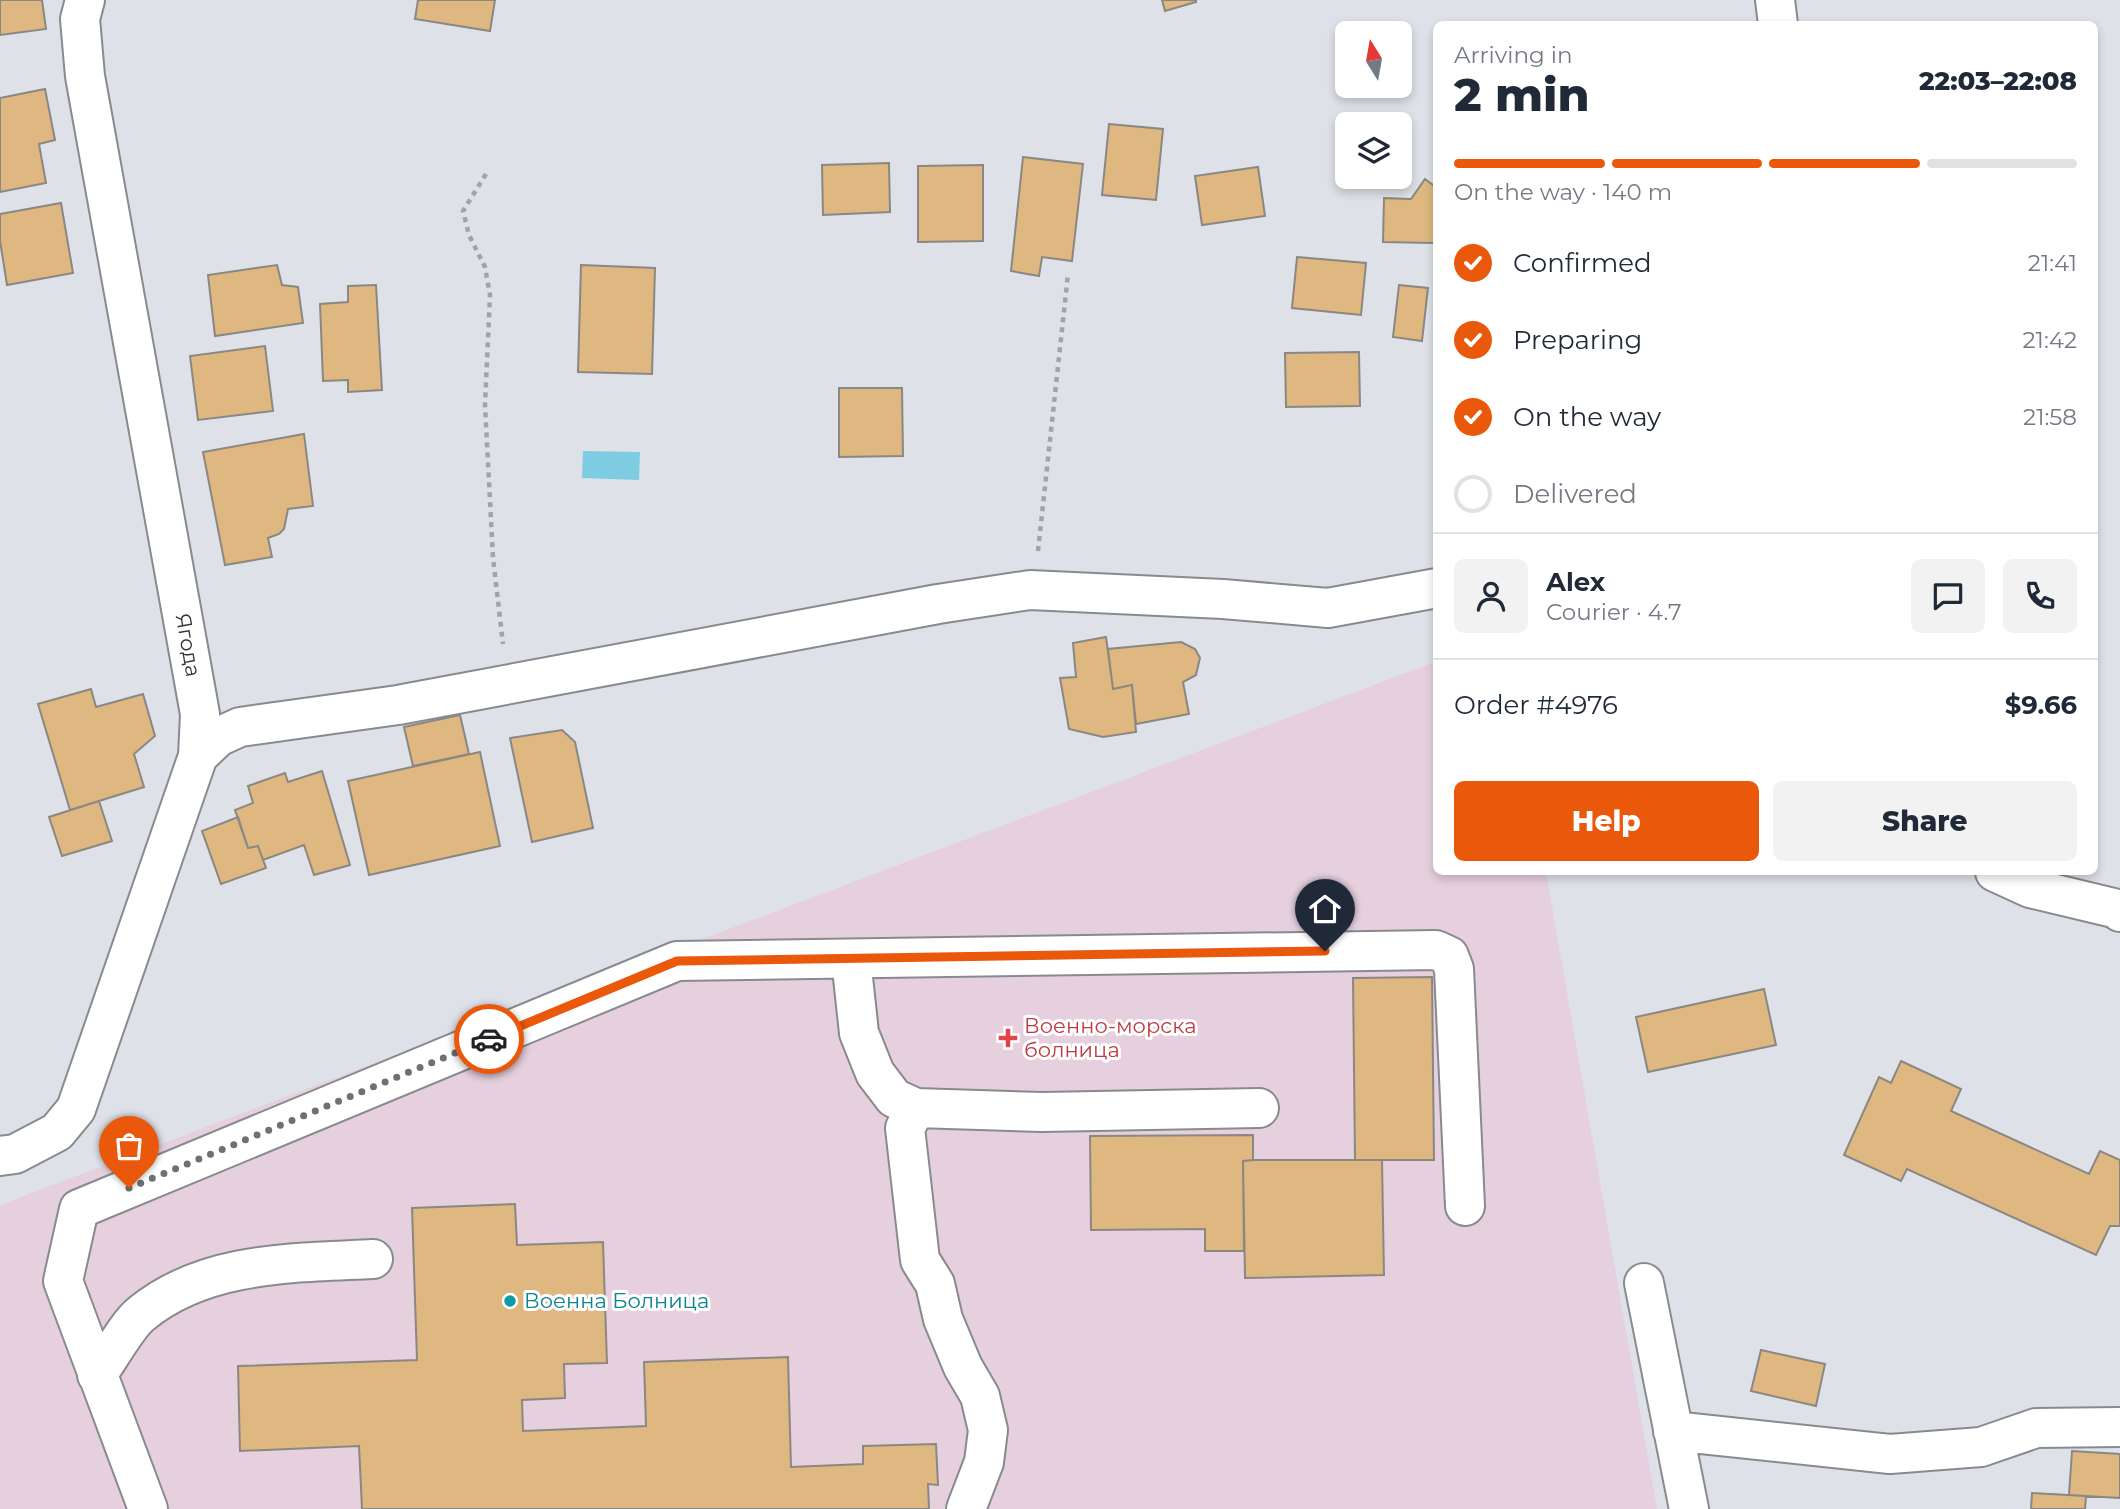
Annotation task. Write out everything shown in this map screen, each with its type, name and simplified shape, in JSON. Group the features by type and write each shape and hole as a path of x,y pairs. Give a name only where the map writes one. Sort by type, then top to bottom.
{"street":[{"name":"Ягода","path":"0,1156 15,1154 57,1132 76,1109 198,756 200,714 85,76 80,19 85,0"},
{"path":"1775,0 1778,21"},
{"path":"198,756 218,737 240,727 398,705 939,604 1030,590 1223,599 1328,608 1433,589"},
{"path":"2001,875 2030,888 2118,909 2120,912"},
{"path":"148,1509 63,1281 79,1209 677,961 1436,950 1449,956 1454,969 1465,1206"},
{"path":"851,958 859,1033 875,1073 894,1098 916,1108 1042,1112 1259,1108"},
{"path":"916,1108 905,1128 920,1260 934,1284 943,1319 963,1367 980,1396 988,1430 985,1462 966,1509"},
{"path":"97,1375 139,1315 188,1284 269,1264 373,1259"},
{"path":"1644,1283 1689,1509"},
{"path":"1673,1430 1890,1454 1981,1447 2036,1428 2120,1427"}],"path":[{"path":"486,174 463,211 469,235 485,267 491,295 485,405 491,530 503,643 511,684"},
{"path":"1030,590 1042,534 1068,274"}],"shaded area":[{"name":"Военно-морска болница","path":"1433,663 1433,875 1547,875 1657,1509 0,1509 0,1205"}],"water":[{"path":"583,451 640,452 639,480 582,478"}],"building":[{"path":"0,0 42,0 46,29 0,35"},
{"path":"418,0 495,0 490,31 415,19"},
{"path":"1162,0 1196,0 1196,2 1165,11"},
{"path":"45,89 55,140 39,144 46,183 0,192 0,98"},
{"path":"1109,124 1163,129 1156,200 1102,195"},
{"path":"1023,157 1083,164 1072,261 1042,257 1039,276 1011,271"},
{"path":"889,163 890,212 823,215 822,165"},
{"path":"983,165 983,241 918,242 918,166"},
{"path":"1258,167 1265,216 1202,225 1195,176"},
{"path":"1425,179 1433,185 1433,243 1383,242 1384,198 1411,199"},
{"path":"61,203 73,273 7,285 0,241 0,214"},
{"path":"1297,257 1366,263 1361,315 1292,308"},
{"path":"277,265 282,285 298,287 303,323 215,336 208,275"},
{"path":"581,265 655,268 652,374 578,372"},
{"path":"376,285 382,390 348,392 348,380 323,381 320,304 348,302 348,286"},
{"path":"1399,285 1428,288 1422,341 1393,337"},
{"path":"265,346 273,411 198,420 190,356"},
{"path":"1359,352 1360,406 1286,407 1285,353"},
{"path":"839,388 902,388 903,456 839,457"},
{"path":"304,434 313,506 288,509 284,529 268,538 272,557 225,565 203,452"},
{"path":"1106,637 1113,689 1132,685 1136,732 1103,737 1069,729 1060,678 1076,677 1073,643"},
{"path":"1181,642 1195,649 1200,658 1196,675 1183,682 1189,714 1136,724 1132,685 1113,689 1108,649"},
{"path":"91,689 96,707 143,694 155,736 134,754 144,787 70,810 38,704"},
{"path":"460,715 469,754 413,766 404,727"},
{"path":"562,730 575,742 593,828 532,842 510,738"},
{"path":"480,752 500,846 369,875 348,781"},
{"path":"322,771 350,865 314,875 304,845 263,860 258,846 248,848 235,810 253,803 248,786 285,773 288,782"},
{"path":"99,801 112,841 62,856 49,817"},
{"path":"238,817 248,848 258,846 266,868 221,884 202,831"},
{"path":"1432,977 1434,1160 1355,1160 1353,978"},
{"path":"1764,989 1776,1045 1648,1072 1636,1017"},
{"path":"1901,1061 1961,1089 1951,1111 2089,1174 2100,1151 2120,1160 2120,1226 2110,1226 2096,1255 1907,1169 1901,1181 1844,1155 1879,1077 1891,1083"},
{"path":"1253,1135 1253,1160 1243,1161 1244,1251 1205,1251 1205,1229 1091,1230 1090,1136"},
{"path":"1382,1160 1384,1275 1245,1278 1243,1161"},
{"name":"Военна Болница","path":"515,1204 517,1245 603,1242 607,1363 564,1364 565,1398 522,1400 523,1431 646,1426 644,1362 788,1357 791,1467 863,1464 863,1446 936,1444 938,1485 928,1484 929,1509 362,1509 359,1446 240,1451 238,1366 417,1360 412,1208"},
{"path":"1761,1350 1825,1364 1816,1406 1751,1391"},
{"path":"2072,1451 2120,1454 2120,1498 2069,1495"},
{"path":"2032,1493 2086,1496 2085,1509 2031,1509"}],"way so far":[{"path":"129,1188 489,1039"}],"place":[{"name":"Военно-морска болница","path":"1008,1038"},
{"name":"Военна Болница","path":"510,1301"}],"route":[{"path":"489,1039 677,961 1325,951"}]}
